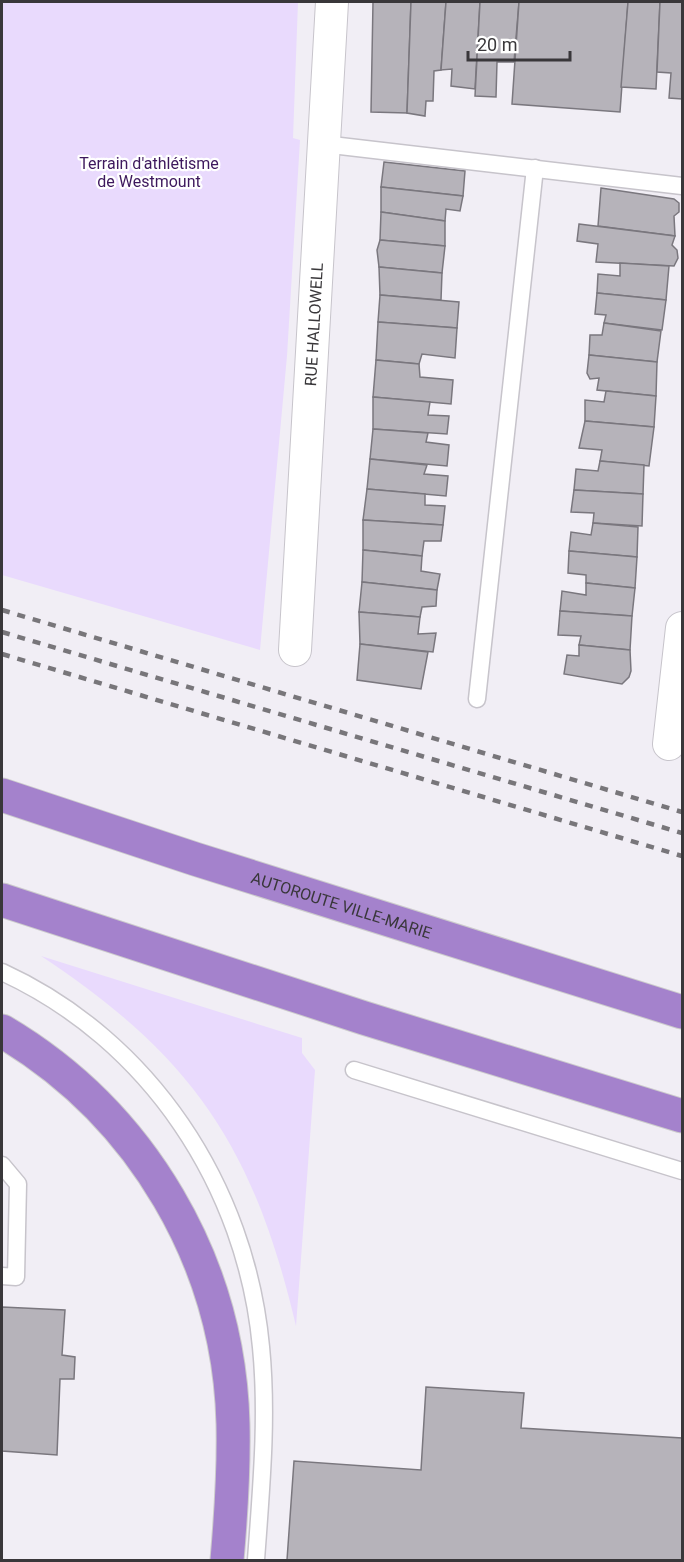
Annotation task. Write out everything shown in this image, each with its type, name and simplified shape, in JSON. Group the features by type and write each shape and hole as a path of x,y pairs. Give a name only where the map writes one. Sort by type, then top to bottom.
{"highway":[{"name":"AUTOROUTE VILLE-MARIE","path":"2,795 195,860 682,1012"},
{"path":"2,900 364,1018 682,1116"},
{"path":"2,1031 69,1078 121,1130 164,1189 191,1238 211,1287 230,1387 233,1447 227,1560"}],"street":[{"name":"RUE HALLOWELL","path":"296,650 332,2"},
{"path":"669,744 682,628"}],"lane":[{"path":"323,144 682,186"},
{"path":"477,699 535,168"},
{"path":"2,972 82,1020 135,1066 154,1088 195,1145 227,1207 246,1263 262,1348 263,1439 256,1560"},
{"path":"354,1070 682,1171"},
{"path":"2,1165 18,1184 9,1276"}],"green space":[{"name":"Terrain d'athlétisme de Westmount","path":"2,2 298,2 293,138 300,140 287,356 260,650 2,575"},
{"path":"41,956 302,1038 302,1053 315,1070 296,1326 279,1263 260,1207 237,1157 210,1112 178,1071 139,1031 94,994"}],"building":[{"path":"373,2 411,2 407,113 371,112"},
{"path":"411,2 446,2 441,70 434,71 433,101 426,101 425,116 407,113"},
{"path":"446,2 480,2 475,89 451,86 452,69 441,70"},
{"path":"480,2 519,2 514,62 497,62 496,97 475,96"},
{"path":"519,2 628,2 620,112 512,104"},
{"path":"628,2 660,2 656,89 621,87"},
{"path":"660,2 682,2 682,99 669,98 671,73 657,72"},
{"path":"384,162 465,171 463,196 381,187"},
{"path":"381,187 463,196 460,211 446,209 445,221 381,212"},
{"path":"601,188 674,199 679,203 679,212 674,216 675,236 598,226"},
{"path":"381,212 445,221 445,246 380,240"},
{"path":"579,224 675,236 672,245 677,250 678,258 674,266 596,262 598,244 577,241"},
{"path":"380,240 445,246 442,273 379,267 377,250"},
{"path":"620,263 669,266 666,300 597,293 598,274 620,276"},
{"path":"379,267 442,273 441,300 380,295"},
{"path":"597,293 666,300 662,330 604,323 606,315 595,314"},
{"path":"380,295 459,302 457,328 378,322"},
{"path":"378,322 457,328 455,358 422,354 419,364 376,360"},
{"path":"604,323 661,331 657,362 589,355 590,335 602,335"},
{"path":"589,355 657,362 656,396 597,390 599,378 590,379 587,373"},
{"path":"376,360 419,364 420,377 453,380 451,404 373,397"},
{"path":"606,391 656,396 654,427 585,421 585,400 604,402"},
{"path":"373,397 430,402 428,415 449,416 447,434 373,429"},
{"path":"585,421 654,427 649,466 600,461 602,450 579,448"},
{"path":"373,429 428,433 426,442 449,445 447,466 370,459"},
{"path":"370,459 427,465 424,474 448,476 446,496 367,489"},
{"path":"600,461 644,465 643,494 574,490 576,469 598,471"},
{"path":"367,489 425,494 425,505 445,506 443,525 363,520"},
{"path":"574,490 643,494 642,526 593,523 594,513 571,512"},
{"path":"363,520 443,525 441,541 424,541 422,556 363,550"},
{"path":"593,523 638,527 637,557 569,551 571,532 591,535"},
{"path":"363,550 422,556 421,571 440,574 437,590 362,582"},
{"path":"569,551 637,557 635,588 586,583 586,575 568,573"},
{"path":"362,582 437,590 436,606 422,607 420,617 359,612"},
{"path":"586,583 635,588 632,616 560,611 562,591 586,595"},
{"path":"560,611 632,616 630,650 579,645 581,636 558,635"},
{"path":"359,612 420,617 418,634 436,633 433,652 360,644"},
{"path":"360,644 428,652 421,689 357,680"},
{"path":"579,645 630,650 629,677 622,684 564,674 567,655 579,656"},
{"path":"2,1307 65,1310 62,1355 75,1357 74,1379 60,1379 57,1455 2,1451"},
{"path":"426,1387 524,1393 521,1428 682,1438 682,1560 287,1560 294,1461 421,1470"}],"railway":[{"path":"2,610 682,812"},
{"path":"2,632 682,833"},
{"path":"2,654 682,856"}]}
